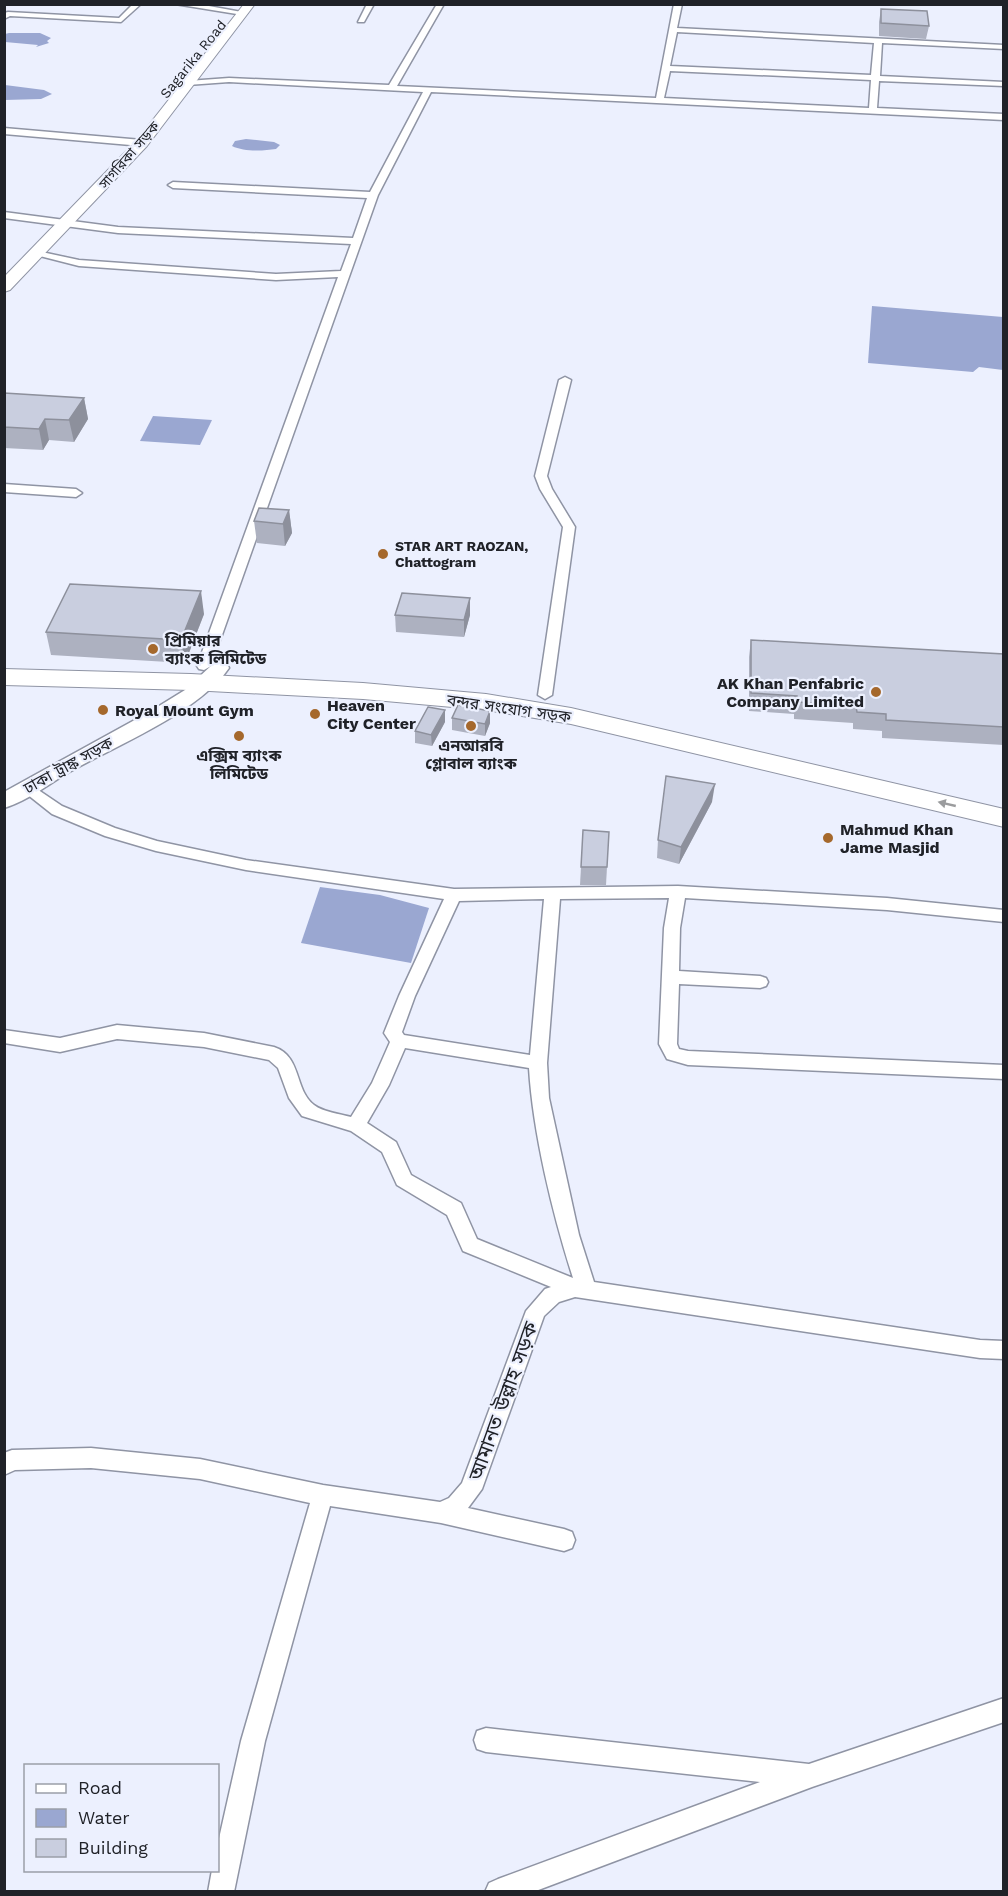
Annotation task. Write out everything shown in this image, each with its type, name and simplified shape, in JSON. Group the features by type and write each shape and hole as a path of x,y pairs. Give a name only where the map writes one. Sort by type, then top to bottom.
{"highway":[{"name":"বন্দর সংযোগ সড়ক","path":"4,660 206,675 486,702 571,716 1004,818"},
{"name":"বন্দর সংযোগ সড়ক","path":"4,677 375,675 505,687 612,708 1004,799"}],"main road":[{"name":"সাগরিকা সড়ক","path":"4,287 37,254 58,224 142,143 189,84 240,8"},
{"name":"Sagarika Road","path":"4,273 58,224 240,8"},
{"name":"ঢাকা ট্রাঙ্ক সড়ক","path":"4,785 169,698 206,675"},
{"name":"ঢাকা ট্রাঙ্ক সড়ক","path":"4,801 144,724 206,675"}],"street":[{"path":"6,15 121,20 138,4"},
{"path":"178,4 240,8"},
{"path":"361,20 371,4"},
{"path":"392,87 441,4"},
{"path":"660,100 678,4"},
{"path":"673,30 1004,47"},
{"path":"873,111 878,41"},
{"path":"666,68 1004,84"},
{"path":"174,84 229,80 1004,117"},
{"path":"206,675 373,195 429,89"},
{"path":"4,131 142,143"},
{"path":"173,185 373,195"},
{"path":"4,215 34,218 58,224 118,230 356,241"},
{"path":"37,254 79,263 276,277 345,274"},
{"path":"545,695 569,527 546,489 541,476 565,380"},
{"path":"4,488 76,493"},
{"path":"28,788 57,810 110,832 156,846 309,875 454,895 678,892 887,904 1004,916"},
{"path":"678,892 672,928 668,1044 673,1054 688,1058 1004,1072"},
{"path":"454,895 407,996 393,1033 399,1041 538,1063"},
{"path":"552,895 538,1063 540,1098 553,1169 580,1288"},
{"path":"671,977 760,982"},
{"path":"4,1036 60,1045 117,1032 204,1040 274,1054 285,1064 298,1098 308,1111 357,1126 389,1147 404,1180 454,1209 459,1216 463,1236 470,1245 580,1288 980,1349 1004,1350"},
{"path":"357,1126 390,1065 399,1041"},
{"name":"আমানত উল্লাহ সড়ক","path":"441,1513 457,1505 471,1489 536,1311 552,1295 580,1288"},
{"path":"4,1465 12,1460 91,1458 200,1469 322,1494 441,1513 564,1540"},
{"path":"221,1892 230,1839 276,1653 322,1494"},
{"path":"498,1892 812,1775 1004,1710"},
{"path":"486,1740 812,1775"}],"water":[{"path":"40,33 51,38 47,41 49,43 36,47 38,45 5,42 5,34"},
{"path":"5,85 44,90 52,94 41,99 5,100"},
{"path":"246,139 274,142 280,145 276,149 260,151 232,146 235,141"},
{"path":"872,306 1003,317 1003,370 979,367 973,372 868,363"},
{"path":"153,416 212,420 200,445 140,441"},
{"path":"320,887 380,895 429,908 411,963 301,943"}],"building":[{"path":"881,9 927,11 929,26 881,23"},
{"path":"4,393 84,398 69,420 45,419 39,429 4,427"},
{"path":"259,508 289,510 283,524 254,521"},
{"path":"70,584 201,591 181,640 46,632"},
{"path":"402,593 470,598 464,620 395,615"},
{"name":"AK Khan Penfabric Company Limited","path":"751,640 1004,654 1004,727 886,720 886,714 857,712 856,706 797,702 797,696 751,693"},
{"path":"458,705 490,711 485,724 452,718"},
{"path":"428,707 445,710 431,735 415,731"},
{"path":"666,776 715,784 681,847 658,840"},
{"path":"583,830 609,832 607,867 581,867"}],"place":[{"name":"STAR ART RAOZAN, Chattogram","path":"383,554"},
{"name":"প্রিমিয়ার ব্যাংক লিমিটেড","path":"153,649"},
{"name":"AK Khan Penfabric Company Limited","path":"876,692"},
{"name":"Royal Mount Gym","path":"103,710"},
{"name":"Heaven City Center","path":"315,714"},
{"name":"এনআরবি গ্লোবাল ব্যাংক","path":"471,726"},
{"name":"এক্সিম ব্যাংক লিমিটেড","path":"239,736"},
{"name":"Mahmud Khan Jame Masjid","path":"828,838"}]}
